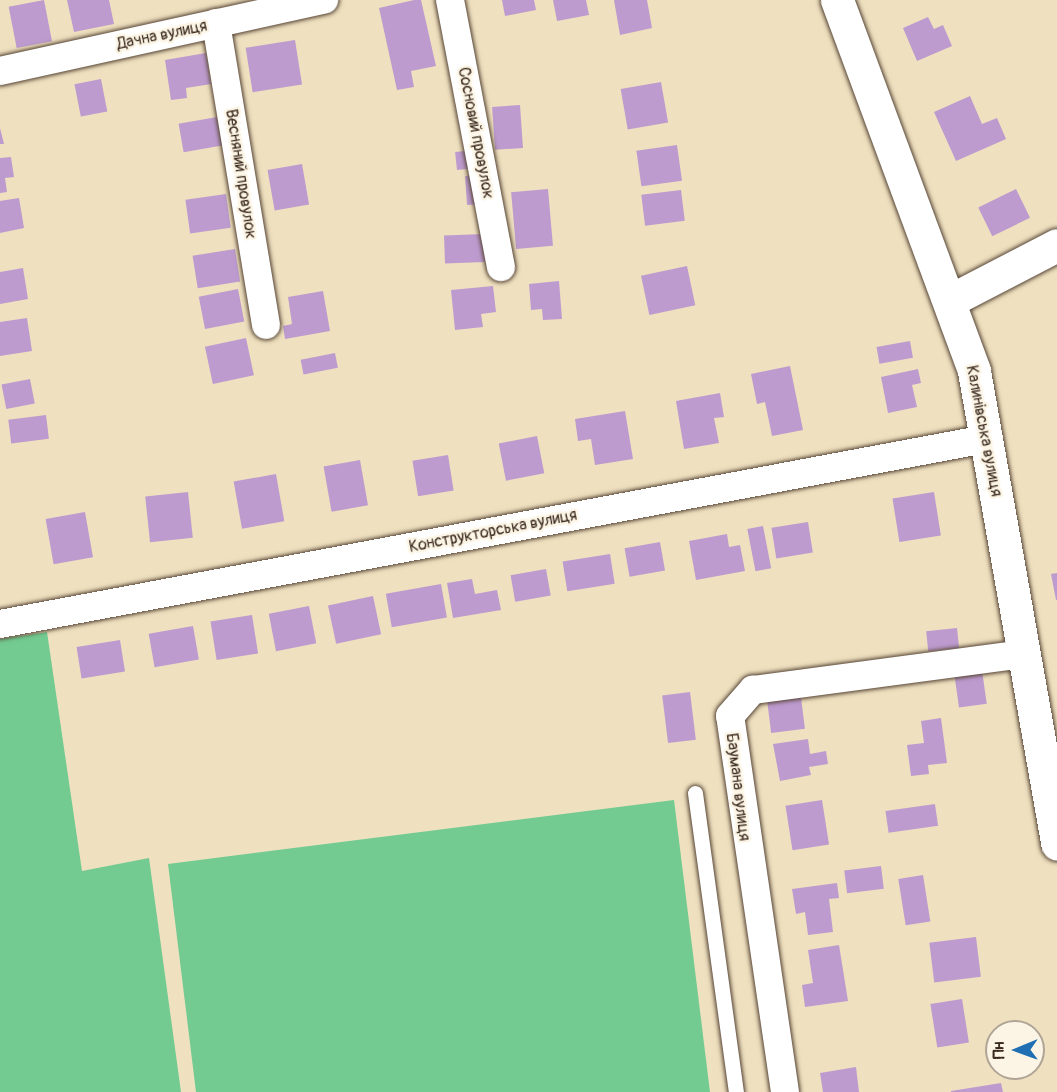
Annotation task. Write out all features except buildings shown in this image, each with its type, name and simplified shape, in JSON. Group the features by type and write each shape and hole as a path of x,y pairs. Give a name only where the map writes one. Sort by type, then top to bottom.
{"street":[{"name":"Дачна вулиця","path":"0,71 324,0"},
{"name":"Сосновий провулок","path":"450,0 501,267"},
{"name":"Калинівська вулиця","path":"837,0 951,300 974,371 1024,654 1049,756 1057,844"},
{"name":"Весняний провулок","path":"216,23 266,325"},
{"path":"951,300 1057,245"},
{"name":"Конструкторська вулиця","path":"0,621 986,439"},
{"name":"Баумана вулиця","path":"785,1092 729,716 753,690 1024,654"}],"lane":[{"path":"695,793 736,1092"}],"green space":[{"path":"47,632 82,871 149,858 181,1092 0,1092 0,639"},
{"path":"674,800 710,1092 196,1092 168,864"}]}
